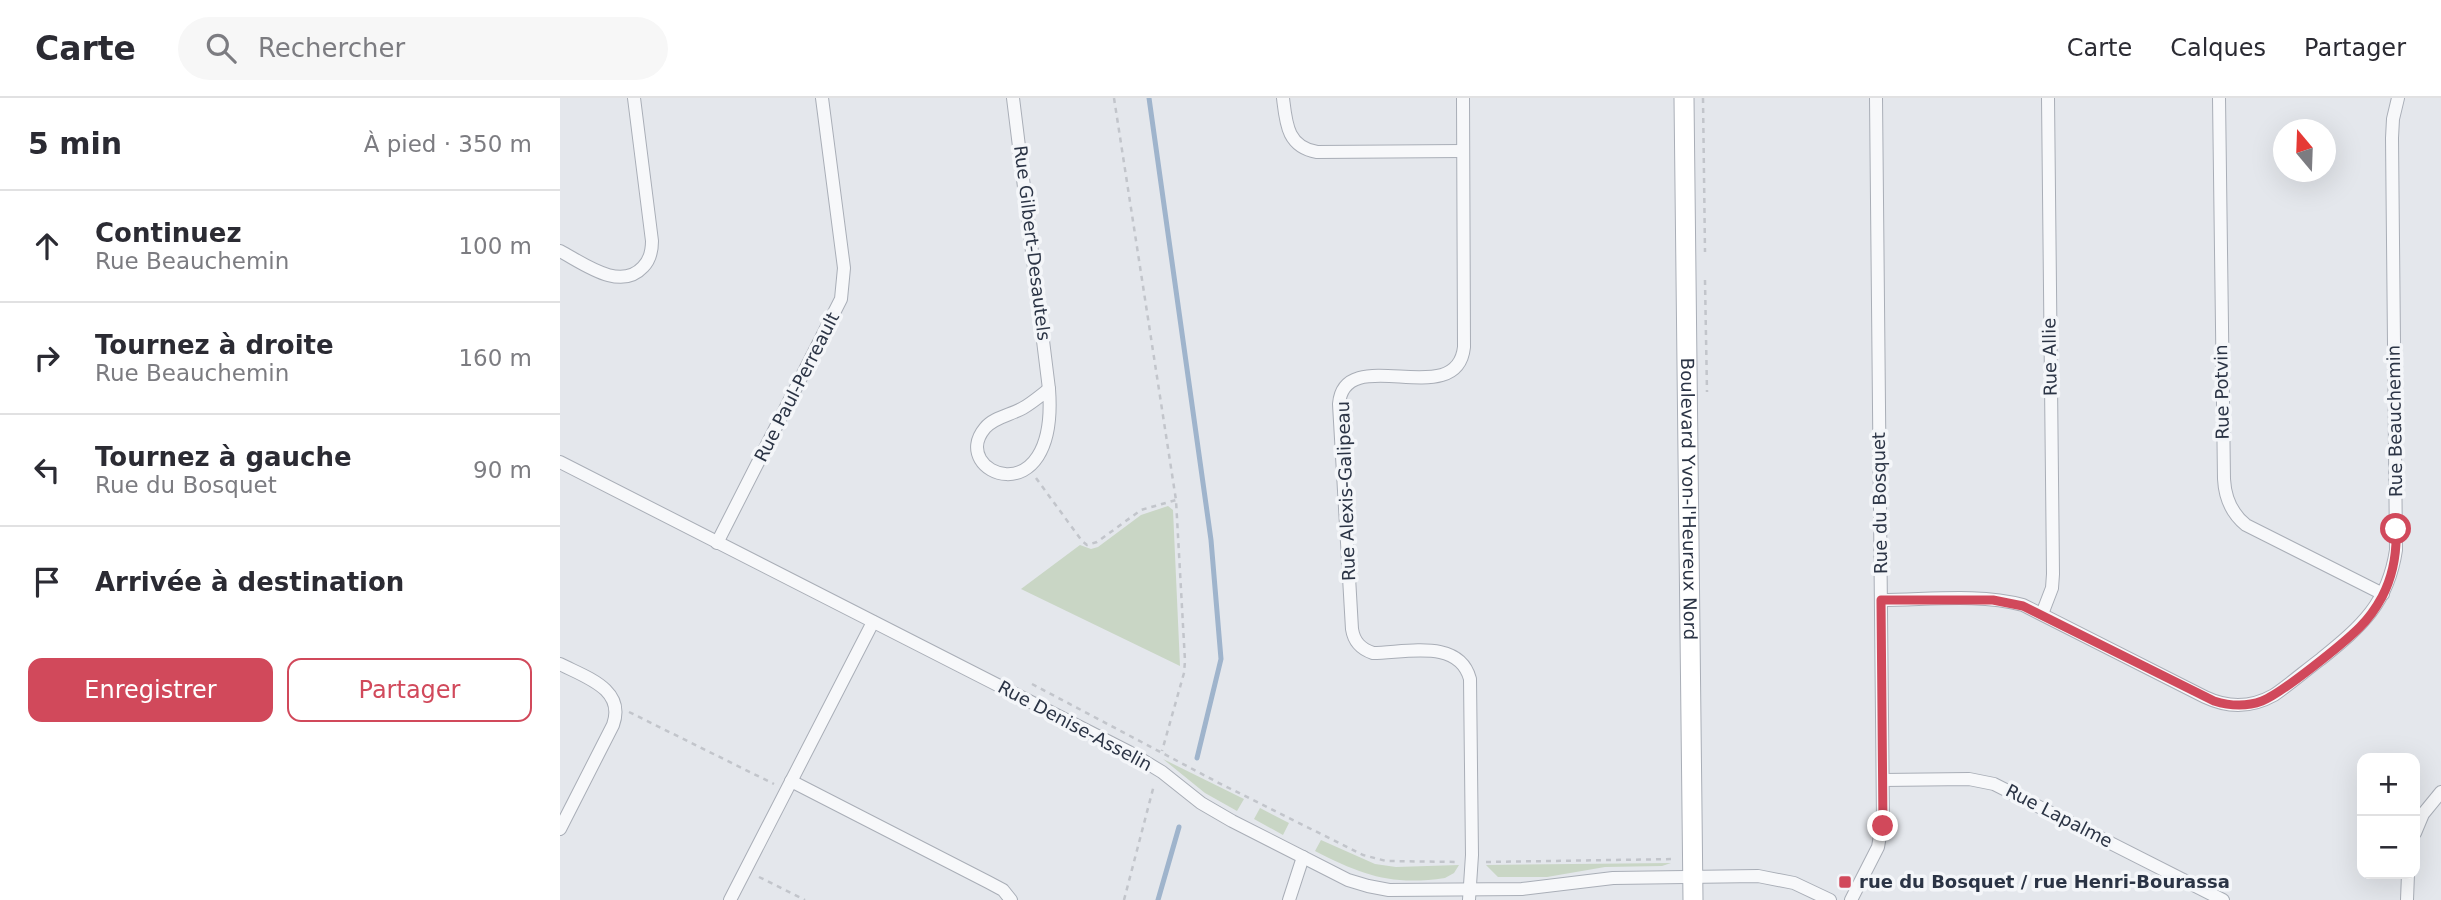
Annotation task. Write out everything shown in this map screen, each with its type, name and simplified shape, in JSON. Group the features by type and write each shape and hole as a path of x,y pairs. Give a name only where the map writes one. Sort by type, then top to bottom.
{"street":[{"path":"560,251 616,277 636,273 645,266 650,257 652,241 635,98"},
{"name":"Rue Paul-Perreault","path":"717,542 841,299 844,268 822,98"},
{"name":"Rue Gilbert-Desautels","path":"1013,98 1049,389 1051,412 1048,430 1032,464 1025,471 1016,475 1001,475 991,471 979,454 979,438 984,429 992,422 1021,410 1049,389"},
{"path":"1283,98 1290,134 1295,142 1308,150 1463,151"},
{"name":"Rue Alexis-Galipeau","path":"1463,98 1464,347 1460,362 1450,372 1440,376 1356,378 1345,386 1339,404 1354,638 1364,649 1373,653 1447,653 1464,665 1470,679 1470,895"},
{"name":"Boulevard Yvon-l'Heureux Nord","path":"1684,98 1693,900"},
{"name":"Rue du Bosquet","path":"1851,900 1881,840 1883,826 1876,98"},
{"name":"Rue Allie","path":"2042,614 2052,588 2053,574 2048,98"},
{"name":"Rue Potvin","path":"2219,98 2226,497 2232,510 2246,525 2383,594"},
{"name":"Rue Beauchemin","path":"1881,600 1993,600 2013,603 2042,614 2214,701 2245,705 2274,695 2352,634 2368,618 2383,594 2393,568 2397,544 2392,138 2398,98"},
{"name":"Rue Denise-Asselin","path":"560,462 1142,759 1208,807 1348,880 1379,888 1470,895 1613,878 1776,878 1794,883 1830,900"},
{"path":"730,900 873,622"},
{"path":"560,664 604,687 614,699 616,709 613,725 560,829"},
{"name":"Rue Lapalme","path":"1883,780 1969,779 1994,784 2223,900"},
{"path":"789,786 1003,890 1012,900"},
{"path":"2420,821 2441,792"},
{"path":"1289,900 1303,857"},
{"path":"2407,900 2408,879"}],"path":[{"path":"1114,98 1176,500 1185,661 1162,752"},
{"path":"1035,476 1087,545 1097,542 1141,510 1176,500"},
{"name":"Rue Denise-Asselin","path":"1026,681 1217,782 1370,858 1394,862 1455,862"},
{"path":"627,711 789,786"},
{"path":"1124,900 1155,782"},
{"path":"1486,862 1672,859"},
{"path":"756,876 806,900"}],"green space":[{"path":"1168,506 1173,510 1180,666 1021,589 1080,545 1091,549 1098,547 1141,515"},
{"path":"1163,759 1244,799 1237,811 1205,793"},
{"path":"1260,808 1289,823 1283,835 1254,819"},
{"path":"1321,840 1375,864 1396,867 1459,865 1454,873 1445,878 1409,881 1393,879 1363,872 1315,851"},
{"path":"1671,863 1662,866 1605,867 1547,877 1498,877 1486,865"}],"waterway":[{"path":"1149,98 1211,540 1221,659 1197,758"},
{"path":"1158,900 1179,827"}],"place":[{"name":"rue du Bosquet / rue Henri-Bourassa","path":"1845,882"}],"route":[{"path":"1883,826 1881,600 1993,600 2023,606 2214,701 2245,705 2260,702 2280,691 2368,618 2390,578 2396,555 2396,529"}]}
